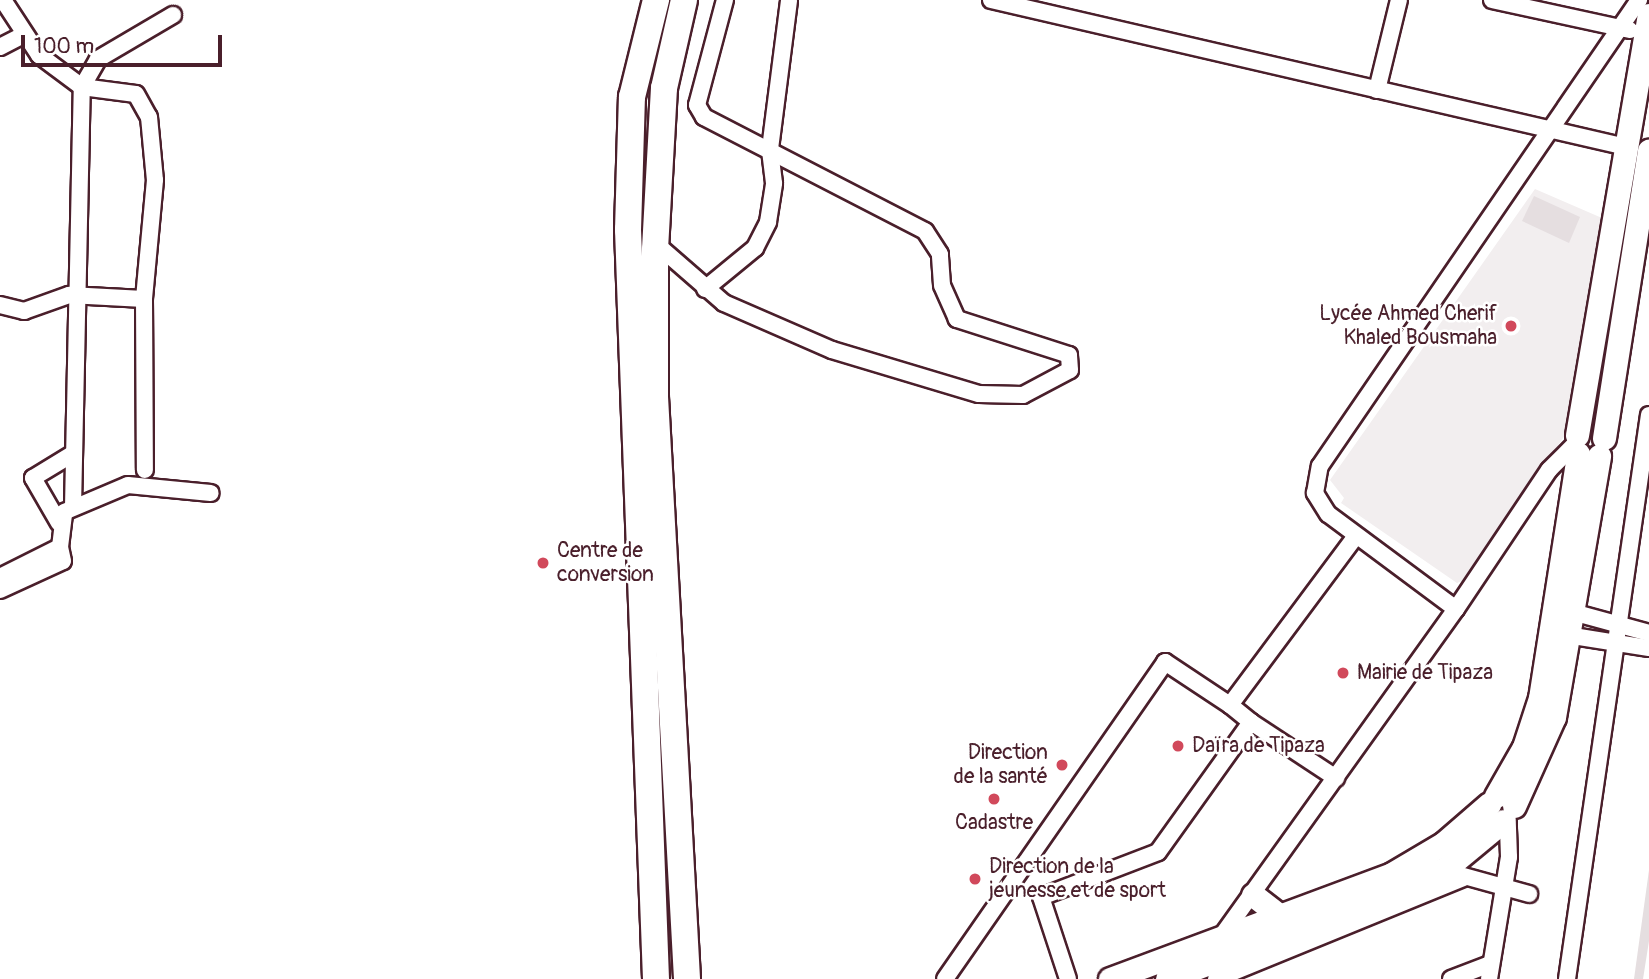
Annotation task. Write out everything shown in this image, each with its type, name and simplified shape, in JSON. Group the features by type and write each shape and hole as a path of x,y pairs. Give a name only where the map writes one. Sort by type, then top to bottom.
{"highway":[{"path":"656,0 632,97 628,230 656,979"},
{"path":"684,0 664,88 655,243 655,397 687,979"}],"main road":[{"path":"1167,979 1454,874 1502,809 1550,731 1574,625 1586,446 1626,147 1649,5"},
{"path":"1110,979 1280,916 1422,858 1502,809 1540,698 1586,446 1647,176 1649,150"},
{"path":"1253,895 1280,916"}],"street":[{"path":"3,0 39,55 82,87 136,94 149,117 155,180 144,299 139,477 152,491 211,493"},
{"path":"655,243 679,258 705,289 832,350 979,394 1023,395 1070,370 1069,355 957,319 942,285 940,254 925,231 770,149 716,127 697,105 725,0"},
{"path":"705,289 755,248 768,222 770,149 789,0"},
{"path":"990,0 1377,90 1556,127 1626,147"},
{"path":"1377,90 1399,0"},
{"path":"1492,0 1621,29 1648,20"},
{"path":"1456,609 1356,536 1318,504 1320,466 1556,127 1639,0"},
{"path":"73,507 71,455 74,296 82,87 98,59 173,15"},
{"path":"0,47 24,35"},
{"path":"0,305 24,311 74,296 144,299"},
{"path":"1567,979 1613,631 1649,415"},
{"path":"1220,939 1456,609 1549,470 1586,446"},
{"path":"0,590 63,561 59,523 33,478 71,455"},
{"path":"59,523 73,507 139,477"},
{"path":"1230,705 1356,536"},
{"path":"0,577 60,547"},
{"path":"1574,625 1649,633"},
{"path":"1613,631 1649,648"},
{"path":"945,979 1165,662 1336,778"},
{"path":"1041,897 1158,852 1251,722"},
{"path":"1451,979 1490,971 1503,891 1502,809"},
{"path":"1216,979 1454,874 1503,891 1529,894"},
{"path":"1016,877 1041,897 1068,979"}],"shaded area":[{"name":"Lycée Ahmed Cherif Khaled Bousmaha","path":"1535,189 1602,218 1565,435 1469,578 1457,583 1341,503 1344,498 1330,480"},
{"path":"1534,196 1580,217 1569,243 1522,221"},
{"path":"1649,870 1649,941 1643,979 1634,979"}],"place":[{"name":"Lycée Ahmed Cherif Khaled Bousmaha","path":"1511,326"},
{"name":"Centre de conversion","path":"543,563"},
{"name":"Mairie de Tipaza","path":"1343,673"},
{"name":"Daïra de Tipaza","path":"1178,746"},
{"name":"Direction de la santé","path":"1062,765"},
{"name":"Cadastre","path":"994,799"},
{"name":"Direction de la jeunesse et de sport","path":"975,879"}]}
